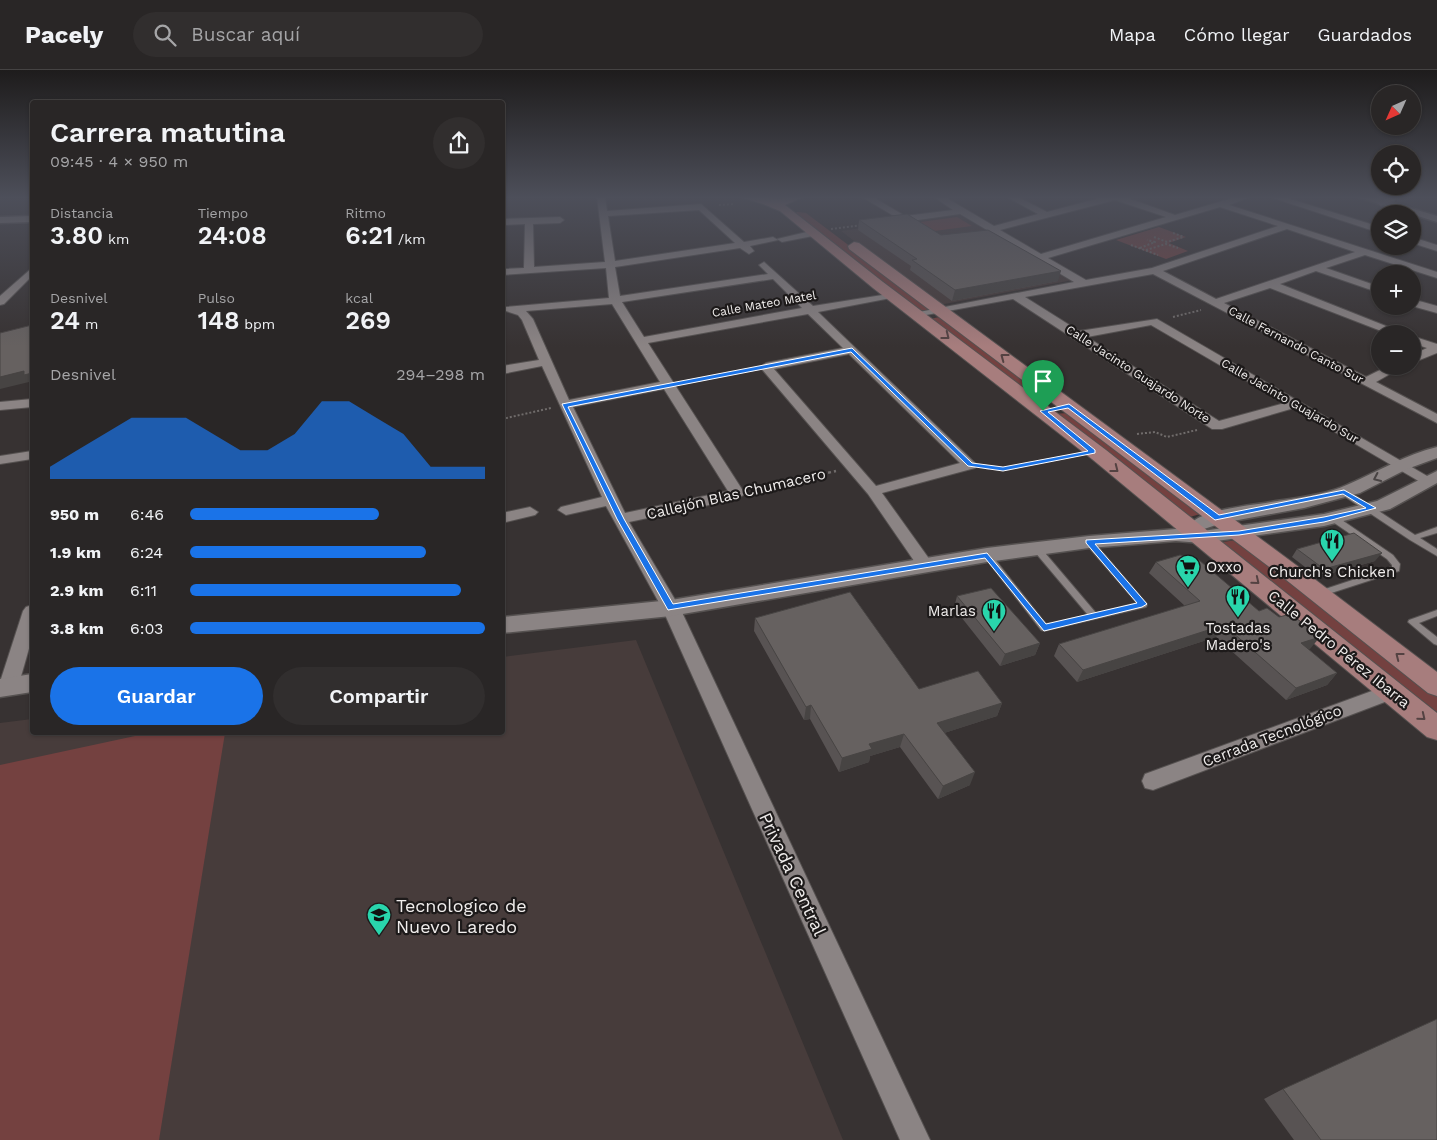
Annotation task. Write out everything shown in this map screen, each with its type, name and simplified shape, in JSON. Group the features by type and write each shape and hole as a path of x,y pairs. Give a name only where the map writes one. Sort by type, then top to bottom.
{"main road":[{"name":"Calle Pedro Pérez Ibarra","path":"840,247 891,295 919,314 1043,411 1189,533 1437,729"},
{"name":"Calle Pedro Pérez Ibarra","path":"847,247 942,310 1239,533 1437,686"},
{"path":"1043,411 1069,406"}],"street":[{"path":"529,247 529,270"},
{"path":"608,247 615,300 737,494"},
{"path":"505,272 610,265 730,247"},
{"path":"745,247 754,256"},
{"path":"1023,247 1084,283"},
{"path":"1040,257 1075,247"},
{"path":"919,314 1154,271 1226,247"},
{"path":"1349,247 1437,275"},
{"path":"1218,304 1371,249"},
{"path":"764,265 970,465"},
{"path":"1316,268 1371,287"},
{"name":"Calle Fernando Canto Sur","path":"1154,271 1437,419"},
{"path":"0,302 30,273"},
{"path":"507,310 615,300 775,276"},
{"path":"7,282 22,281"},
{"path":"1270,284 1377,325"},
{"name":"Calle Mateo Matel","path":"642,341 891,295"},
{"name":"Calle Jacinto Guajardo Norte","path":"1015,295 1217,426 1295,404"},
{"path":"1421,305 1437,310"},
{"name":"Privada Central","path":"507,310 522,313 527,319 565,406 620,519 671,608 915,1140"},
{"path":"1077,335 1153,321"},
{"name":"Calle Jacinto Guajardo Sur","path":"1153,321 1401,465 1432,478"},
{"path":"1421,342 1437,348"},
{"path":"1421,356 1437,348"},
{"path":"852,350 766,367 874,491 927,567"},
{"path":"505,369 546,362"},
{"path":"1366,382 1380,375"},
{"path":"565,406 669,384"},
{"path":"0,406 30,403"},
{"path":"1189,533 1218,518 1344,492 1401,465 1437,452"},
{"path":"0,460 30,456"},
{"path":"874,491 970,465"},
{"path":"505,625 671,608 927,567 987,555 1089,542 1189,533 1239,533 1333,518 1372,508 1432,478"},
{"name":"Callejón Blas Chumacero","path":"620,519 737,494"},
{"path":"566,510 611,500"},
{"path":"505,517 530,512"},
{"path":"30,616 4,687 30,683"},
{"name":"Cerrada Tecnológico","path":"1153,782 1391,692"}],"lane":[{"path":"1344,492 1372,508 1437,553"},
{"path":"1318,594 1396,569 1396,564 1390,557 1333,518"},
{"path":"1413,538 1437,530"},
{"path":"987,555 1044,628 1142,604 1089,542"},
{"path":"1037,549 1094,616"},
{"path":"1437,613 1412,622 1437,642"}],"path":[{"path":"1146,250 1155,247"},
{"path":"1175,247 1179,249"},
{"path":"1153,321 1218,304"},
{"path":"669,384 766,367"},
{"path":"505,418 565,406"},
{"path":"1137,434 1155,432 1168,437 1217,426"},
{"path":"970,465 1003,469 1093,452"},
{"name":"Callejón Blas Chumacero","path":"737,494 852,468"}],"shaded area":[{"path":"837,247 851,247 933,309 920,311"},
{"path":"862,247 1015,247 1073,280 939,305"},
{"path":"1134,247 1178,247 1188,251 1166,259"},
{"path":"944,316 1057,402 1041,404 930,319"},
{"path":"1068,413 1204,513 1186,518 1052,414"},
{"path":"1242,539 1437,693 1437,712 1217,543"},
{"name":"Tecnologico de Nuevo Laredo","path":"636,640 843,1140 0,1140 0,723 30,719 30,735 505,735 505,657"},
{"path":"140,735 225,735 159,1140 0,1140 0,765"}],"building":[{"path":"899,247 1018,247 1061,271 955,290 912,260 917,259"},
{"path":"30,326 30,374 24,375 24,371 0,377 0,333"},
{"path":"1354,533 1382,553 1324,569 1297,549"},
{"path":"1180,555 1199,560 1259,611 1267,608 1279,617 1291,614 1320,637 1301,643 1337,673 1296,688 1224,625 1083,670 1059,644 1200,601 1156,562"},
{"path":"991,588 1040,643 1005,654 957,596"},
{"path":"850,592 919,689 978,671 1002,703 937,723 975,772 943,786 904,734 869,744 872,749 842,758 811,705 806,707 755,618"},
{"path":"1437,1019 1437,1140 1321,1140 1283,1089"}],"place":[{"name":"Church's Chicken","path":"1332,562"},
{"name":"Oxxo","path":"1188,588"},
{"name":"Tostadas Madero's","path":"1238,618"},
{"name":"Marlas","path":"994,632"},
{"name":"Tecnologico de Nuevo Laredo","path":"379,936"}],"route":[{"path":"852,350 970,465 1003,469 1093,452 1043,411 1069,406 1218,518 1304,502 1344,492 1372,508 1359,513 1324,520 1239,533 1202,537 1176,535 1089,542 1142,604 1044,628 987,555 927,567 671,608 620,519 565,406 669,384 852,350"}]}
